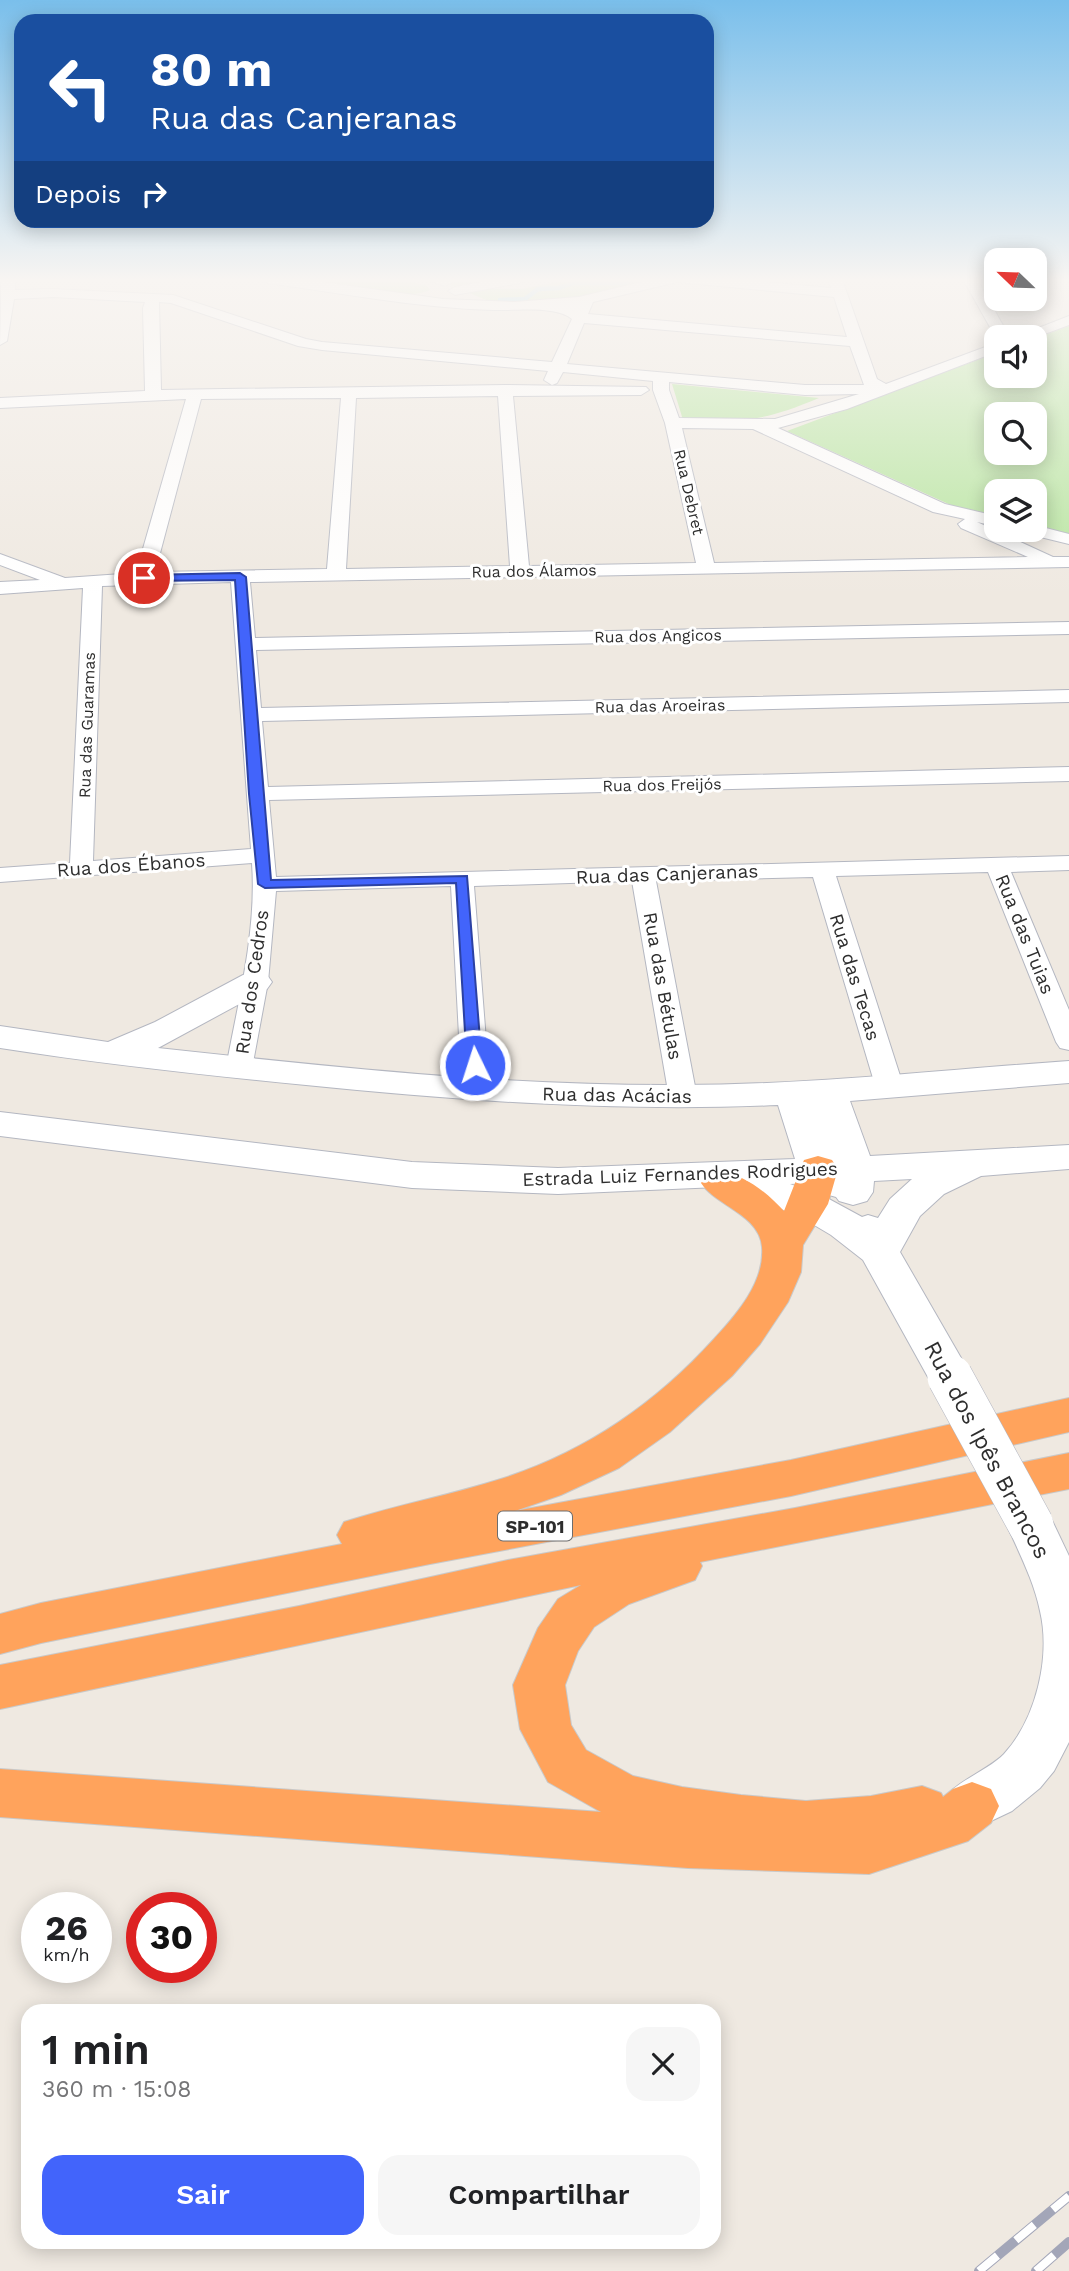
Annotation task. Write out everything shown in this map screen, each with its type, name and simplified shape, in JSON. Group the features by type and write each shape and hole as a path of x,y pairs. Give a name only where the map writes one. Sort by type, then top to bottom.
{"highway":[{"path":"20,1628 494,1499 549,1480 605,1455 705,1377 744,1334 776,1288 784,1264 783,1244 771,1224 755,1207 722,1183"},
{"path":"783,1244 833,1184"},
{"name":"SP-101","path":"20,1628 430,1545 791,1478 1069,1415"},
{"name":"SP-101","path":"0,1687 299,1626 508,1579 795,1526 1069,1471"},
{"path":"795,1526 725,1547 612,1590 576,1614 556,1643 540,1685 547,1729 568,1766 625,1798 682,1811 741,1819 806,1825 871,1820 924,1810 972,1805"},
{"path":"0,1793 674,1842 828,1849 869,1849 915,1835 949,1824 972,1805"}],"street":[{"path":"153,385 153,395"},
{"path":"548,389 550,385"},
{"path":"0,402 153,395 505,390 624,385"},
{"name":"Rua Debret","path":"662,385 673,423 706,568"},
{"path":"702,385 805,390 885,389"},
{"path":"876,385 885,389"},
{"path":"673,423 776,424 841,406 895,385"},
{"path":"505,390 520,572"},
{"path":"805,390 825,394 841,406"},
{"path":"336,575 349,392"},
{"path":"144,578 195,394"},
{"path":"758,425 984,530"},
{"path":"939,508 984,518"},
{"path":"1047,533 1069,538"},
{"path":"994,563 1004,552 1006,542"},
{"path":"1009,542 1062,562"},
{"path":"0,559 69,583"},
{"name":"Rua dos Álamos","path":"0,588 144,578 1062,562"},
{"name":"Rua dos Cedros","path":"239,1068 255,982 265,884 240,577"},
{"name":"Rua das Guaramas","path":"81,869 93,581"},
{"name":"Rua dos Angicos","path":"246,644 1069,628"},
{"name":"Rua das Aroeiras","path":"251,715 1069,696"},
{"name":"Rua dos Freijós","path":"256,794 1069,774"},
{"name":"Rua dos Ébanos","path":"0,875 261,855"},
{"name":"Rua das Canjeranas","path":"265,884 1069,863"},
{"name":"Rua das Tuias","path":"996,865 1069,1042"},
{"name":"Rua das Tecas","path":"822,869 889,1085"},
{"name":"Rua das Bétulas","path":"643,875 682,1097"},
{"path":"462,879 476,1092"},
{"path":"104,1054 140,1043 182,1024 255,982"},
{"name":"Rua das Acácias","path":"0,1037 104,1054 476,1092 682,1097 810,1092 1069,1072"},
{"name":"Rua dos Ipês Brancos","path":"810,1092 833,1184 879,1252 1031,1525 1056,1583 1068,1625 1069,1661 1062,1694 1049,1731 1031,1762 1006,1786 972,1805"},
{"name":"Estrada Luiz Fernandes Rodrigues","path":"0,1124 412,1175 558,1181 674,1178 833,1184 975,1164 1069,1157"},
{"path":"879,1252 904,1208 930,1185 975,1164"},
{"path":"674,1178 722,1183 833,1184"}],"green space":[{"path":"672,385 819,398 783,412 753,419 683,420"},
{"path":"910,385 1047,388 1047,385 1069,385 1069,535 1047,529 1047,479 984,479 984,514 953,506 787,431"}],"railway":[{"path":"979,2271 1069,2196"},
{"path":"1036,2271 1069,2242"}],"route":[{"path":"144,578 240,577 265,884 462,879 475,1065"}]}
